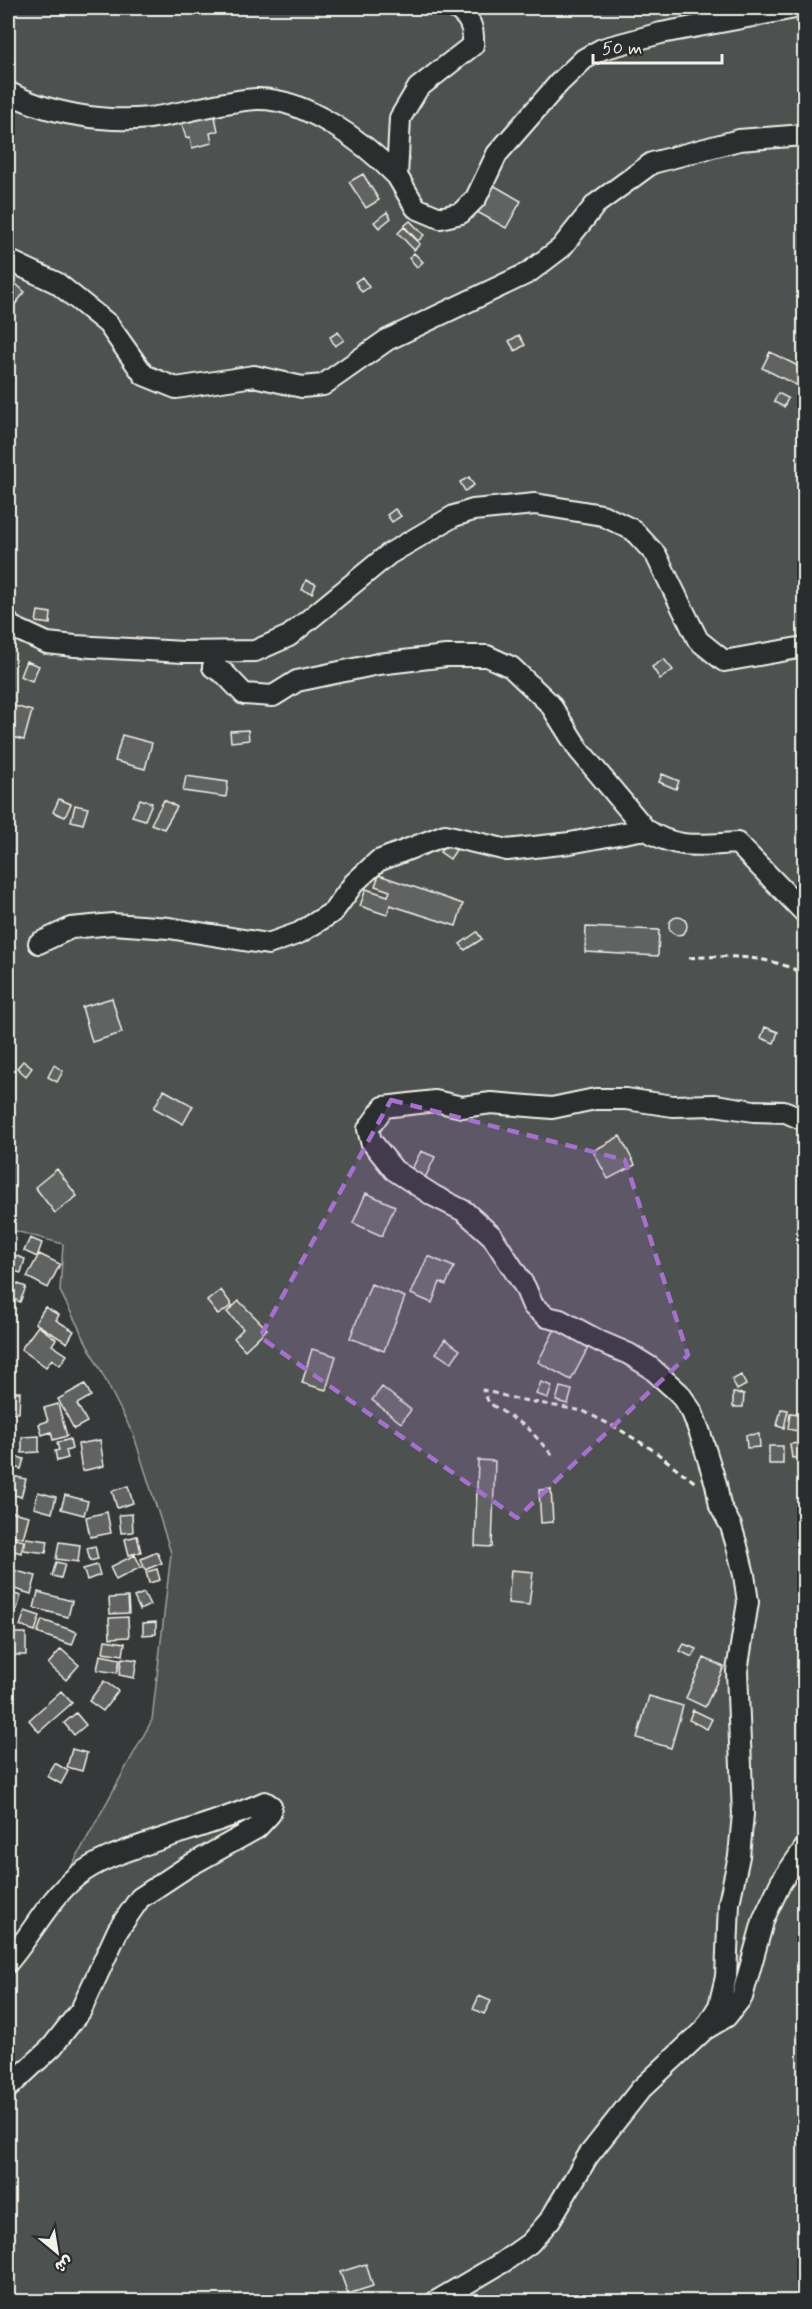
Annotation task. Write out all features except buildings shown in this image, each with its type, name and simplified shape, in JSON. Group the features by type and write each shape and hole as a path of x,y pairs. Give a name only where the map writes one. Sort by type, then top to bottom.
{"street":[{"path":"397,176 400,118 418,88 473,45 474,30 463,13 455,8"},
{"path":"8,92 26,102 98,118 148,118 257,99 278,101 305,110 332,123 378,157 397,176 416,208 440,218 461,213 476,198 497,154 559,83 584,59 602,49 661,33 795,8"},
{"path":"8,260 57,283 108,324 144,375 165,384 176,388 254,376 302,387 323,384 387,340 528,273 561,248 596,204 652,163 739,140 804,135"},
{"path":"8,622 10,626 47,643 184,652 255,651 289,636 389,554 454,516 473,510 535,504 602,515 633,530 656,555 698,640 724,662 804,647"},
{"path":"219,651 213,667 225,675 244,694 273,696 297,681 378,664 446,656 487,656 511,667 550,704 579,750 645,829 656,838 683,846 737,843 804,912"},
{"path":"39,943 70,928 113,924 170,928 268,944 299,933 333,912 354,883 378,861 445,835 507,850 570,843 645,829"},
{"path":"704,2030 719,2006 726,1977 729,1903 739,1856 743,1814 737,1671 748,1602 737,1546 731,1526 720,1506 716,1484 700,1433 692,1412 679,1393 650,1367 629,1354 560,1320 547,1317 533,1306 525,1287 492,1236 464,1211 434,1196 394,1170 371,1141 368,1130 384,1107 435,1101 462,1107 491,1103 552,1108 595,1099 626,1099 673,1106 715,1105 754,1111 786,1112 804,1120"},
{"path":"8,1962 58,1894 78,1876 104,1859 224,1819 265,1802 271,1806 270,1814 256,1828 187,1867 140,1898 118,1930 81,2010 52,2048 8,2088"},
{"path":"435,2301 503,2262 530,2243 550,2220 588,2156 641,2089 704,2030 726,2017 742,1997 764,1918 781,1882 804,1849"}],"path":[{"path":"689,958 729,955 788,965 804,974"},
{"path":"552,1455 528,1428 489,1403 483,1390 512,1398 583,1411 653,1450 698,1484"}],"highlighted area":[{"path":"391,1100 625,1160 688,1355 517,1518 260,1337"}],"shaded area":[{"path":"8,8 804,8 804,2301 8,2302 8,1982 152,1720 171,1553 134,1436 60,1291 63,1244 8,1229"}]}
